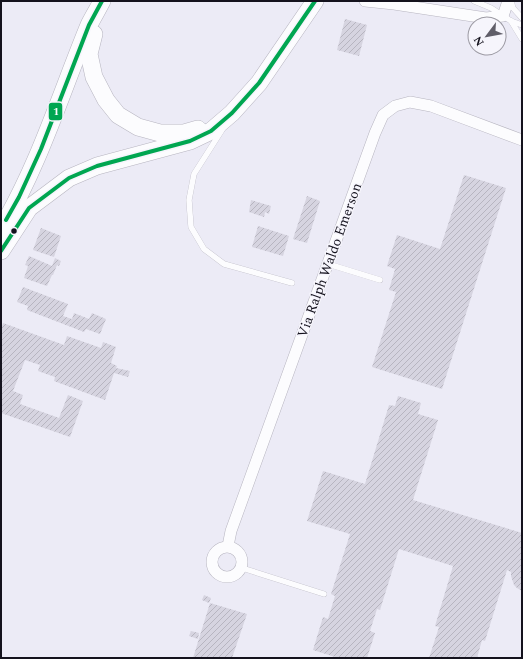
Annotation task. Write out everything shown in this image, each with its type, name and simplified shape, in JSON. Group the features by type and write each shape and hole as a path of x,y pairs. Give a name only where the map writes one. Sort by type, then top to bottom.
{"main road":[{"path":"4,231 29,208 69,178 97,166 190,141 211,131 232,113 259,83 315,1"},
{"path":"101,4 89,54 94,77 106,100 118,115 138,127 160,133 184,133 210,126 232,113"},
{"path":"1,251 4,231 39,152 90,23 101,4"}],"street":[{"path":"365,1 473,16"},
{"path":"507,18 509,1"},
{"name":"Via Ralph Waldo Emerson","path":"228,546 231,530 374,133 383,116 395,106 410,102 432,106 522,140"},
{"path":"228,546 234,548 239,551 242,556 242,568 233,576 224,577 219,575 213,568 212,563 214,554 222,547 228,546"}],"lane":[{"path":"474,1 491,8 504,16"},
{"path":"509,1 522,18"},
{"path":"507,18 522,25"},
{"path":"507,18 522,39"},
{"path":"232,113 194,174 189,200 191,227 204,248 224,264 292,284"},
{"path":"328,264 380,280"},
{"path":"242,568 324,594"}],"building":[{"path":"345,19 367,25 359,56 337,50"},
{"path":"464,175 506,188 442,389 372,367 396,292 389,290 395,269 387,266 397,235 440,249"},
{"path":"307,196 320,201 307,243 293,239"},
{"path":"251,200 271,206 269,214 265,212 264,217 249,212"},
{"path":"258,226 289,236 283,256 252,247"},
{"path":"41,228 61,236 54,257 33,250"},
{"path":"29,256 52,266 55,258 61,261 59,266 57,265 47,286 24,278 28,266 25,265"},
{"path":"23,287 68,304 63,316 72,319 74,313 89,319 92,313 106,319 100,334 86,329 84,332 27,310 28,306 17,302"},
{"path":"3,323 64,345 67,336 101,348 103,342 116,347 111,363 117,366 116,368 130,371 128,377 114,373 105,400 54,381 55,377 38,371 40,365 25,360 13,391 23,395 20,404 59,418 68,395 83,401 70,437 1,413 1,329"},
{"path":"398,396 421,403 418,414 438,420 413,500 522,533 522,591 514,585 511,572 507,570 485,641 482,640 477,658 429,658 439,627 435,626 453,566 399,549 380,610 377,609 370,631 375,633 367,658 338,658 313,650 323,617 328,619 335,596 331,594 350,534 307,521 323,471 365,484 389,405 395,406"},
{"path":"204,595 211,598 209,603 202,600"},
{"path":"210,603 247,614 232,658 193,658"},
{"path":"191,631 199,633 198,639 189,636"}],"transit line":[{"name":"1","path":"6,220 19,197 41,149 89,25 102,1"},
{"name":"1","path":"1,251 29,208 69,178 97,166 190,141 211,131 232,113 259,83 315,1"}]}
